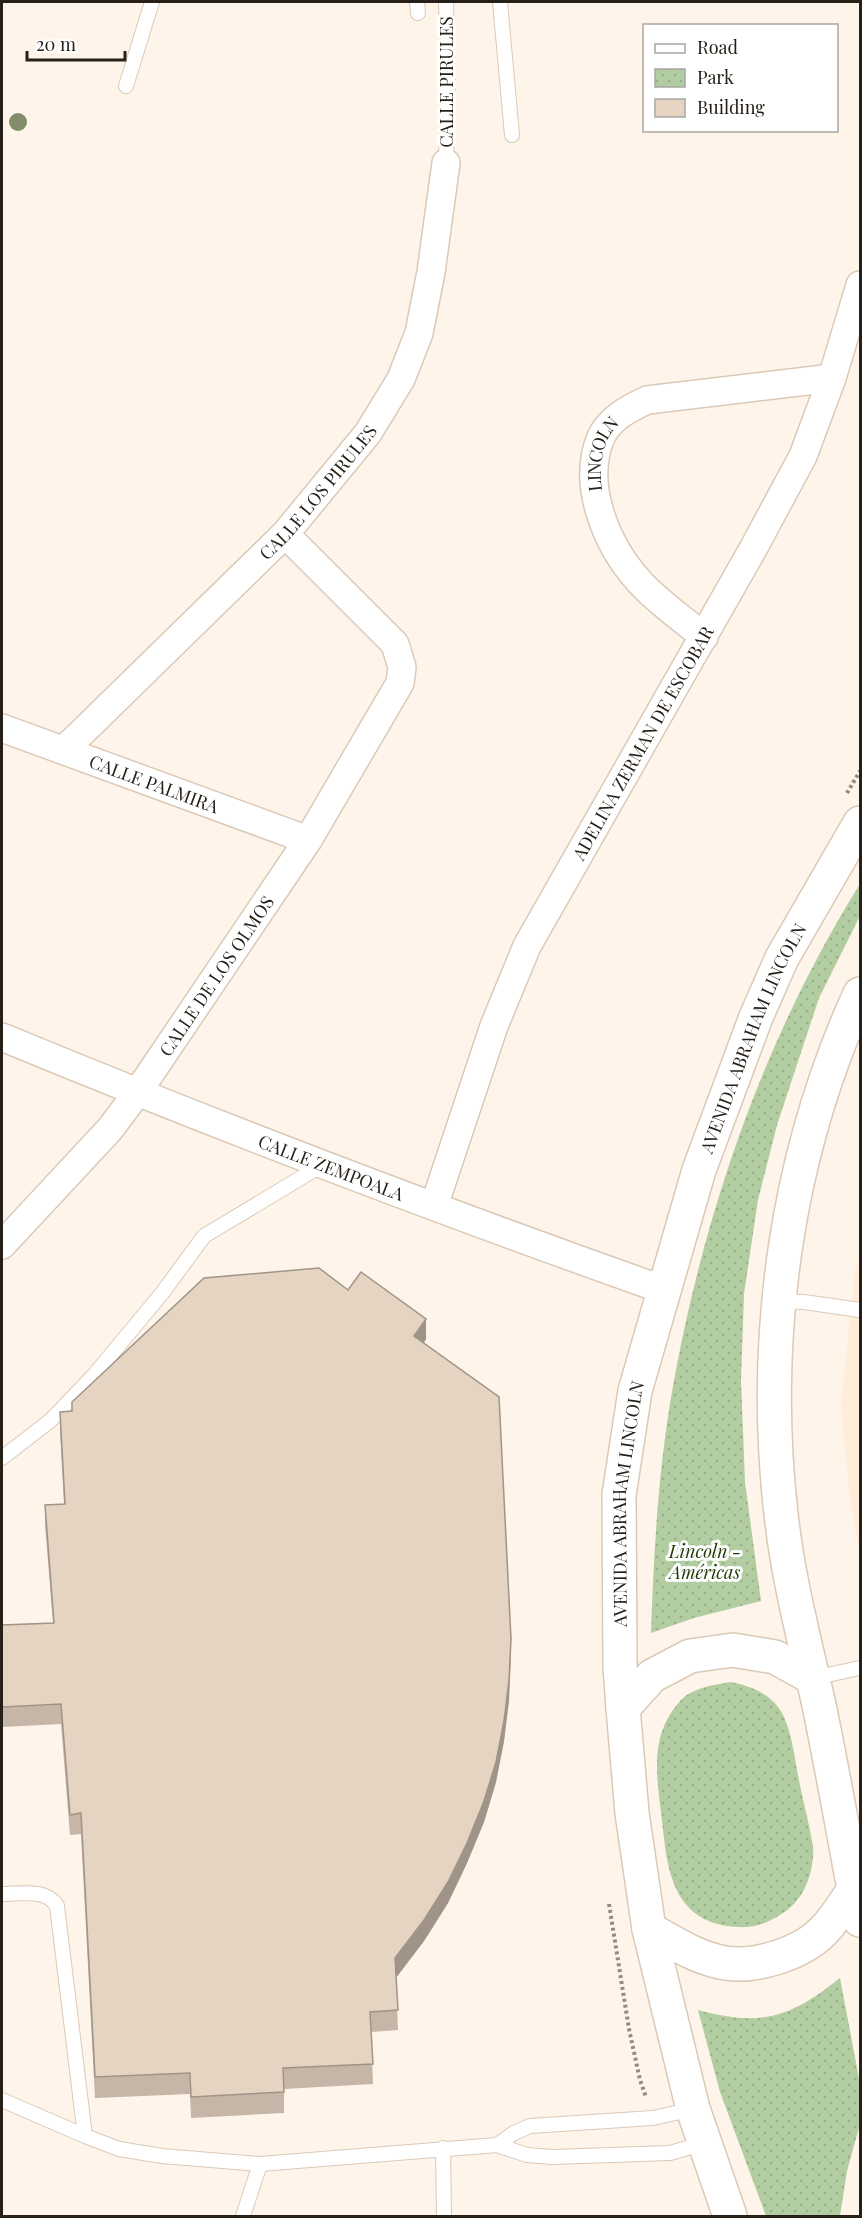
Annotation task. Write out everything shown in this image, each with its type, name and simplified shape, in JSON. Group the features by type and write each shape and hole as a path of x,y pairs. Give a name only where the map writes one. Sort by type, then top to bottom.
{"main road":[{"name":"AVENIDA ABRAHAM LINCOLN","path":"730,2217 693,2109 649,1929 632,1813 620,1666 619,1495 635,1390 699,1170 756,1017 782,958 821,889 851,812"},
{"path":"649,1929 689,1952 718,1962 761,1963 800,1949 857,1905 833,1772 795,1598 781,1514 774,1401 778,1301 797,1178 817,1106 841,1037 861,994"},
{"path":"623,1708 652,1676 690,1656 733,1650 775,1657 813,1678"},
{"path":"833,1772 861,1801"}],"street":[{"name":"CALLE LOS PIRULES","path":"64,750 285,534 368,433 401,379 419,333 431,272 446,163"},
{"name":"ADELINA ZERMAN DE ESCOBAR","path":"434,1206 494,1026 527,946 704,637 803,456 832,378 861,285"},
{"name":"LINCOLN","path":"704,637 638,581 614,547 599,512 593,471 602,435 622,412 647,400 832,378"},
{"name":"CALLE DE LOS OLMOS","path":"2,1245 110,1129 136,1093 308,840 400,683 402,667 395,644 285,534"},
{"name":"CALLE PALMIRA","path":"2,728 308,840"},
{"name":"CALLE ZEMPOALA","path":"2,1037 136,1093 664,1290"}],"lane":[{"path":"126,86 152,2"},
{"name":"CALLE PIRULES","path":"446,2 448,84 446,163"},
{"path":"500,2 512,135"},
{"path":"2,1458 51,1420 95,1374 163,1292 204,1236 324,1164"},
{"path":"778,1301 804,1302 861,1310"},
{"path":"813,1678 861,1668"},
{"path":"2,1894 42,1894 53,1900 57,1906 85,2136"},
{"path":"2,2100 85,2136 119,2148 162,2156 260,2164 497,2145 527,2155 552,2157 670,2153 705,2143"},
{"path":"497,2145 514,2133 530,2126 653,2118 693,2109"},
{"path":"443,2148 444,2217"},
{"path":"243,2217 260,2164"}],"path":[{"path":"851,812 861,771"},
{"path":"609,1901 629,2030 640,2080 653,2118"}],"shaded area":[{"path":"860,1252 860,1556 849,1492 841,1406 854,1279"}],"green space":[{"name":"Lincoln - Américas","path":"860,884 860,916 819,998 777,1125 758,1200 744,1294 741,1380 745,1482 761,1601 694,1618 651,1633 656,1534 665,1435 689,1306 705,1243 724,1180 770,1058 827,940"},
{"path":"731,1682 763,1694 774,1702 783,1715 792,1744 813,1850 807,1883 794,1904 767,1922 747,1927 727,1926 708,1921 683,1901 675,1887 666,1855 657,1773 659,1743 663,1728 681,1700 698,1689"},
{"path":"840,1978 860,2084 860,2124 847,2171 840,2216 766,2216 720,2092 698,2010 740,2018 774,2015 806,2002"}],"building":[{"path":"319,1268 348,1290 361,1272 426,1319 414,1336 499,1397 511,1639 504,1721 496,1762 484,1801 448,1882 424,1920 395,1958 398,2010 370,2012 373,2064 283,2068 284,2092 191,2097 190,2073 95,2077 81,1813 70,1815 61,1704 2,1707 2,1625 54,1623 45,1505 65,1504 60,1412 72,1411 72,1402 204,1278"}]}
